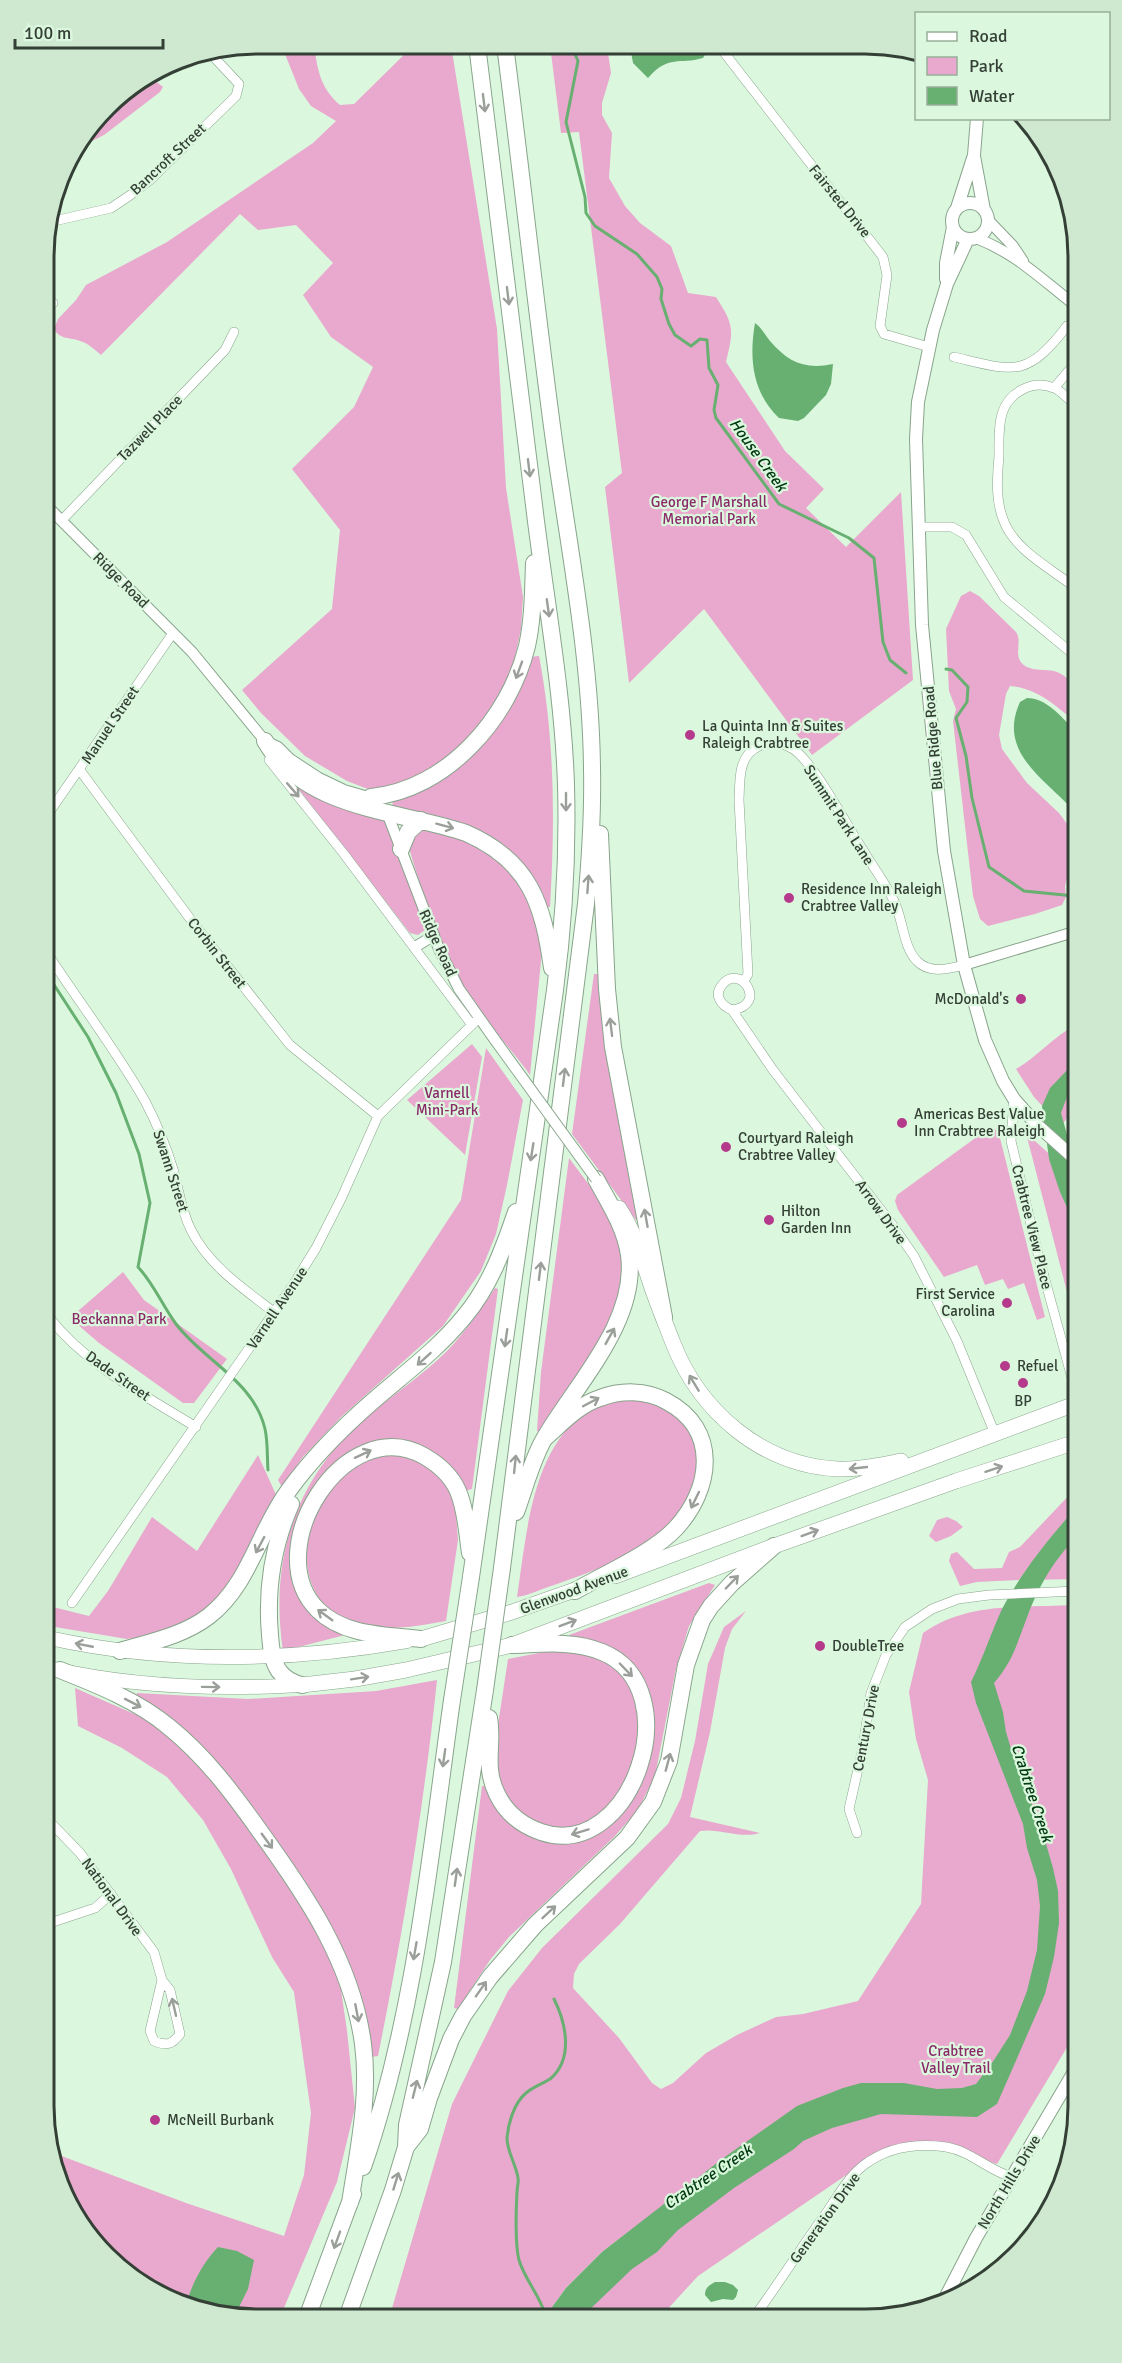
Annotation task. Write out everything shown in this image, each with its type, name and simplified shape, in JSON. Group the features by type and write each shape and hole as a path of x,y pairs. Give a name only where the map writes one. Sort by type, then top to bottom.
{"highway":[{"path":"310,2309 373,2138 401,2025 423,1904 529,1176 555,990 566,883 566,785 551,631 478,54"},
{"path":"350,2309 376,2241 406,2147 406,2125 424,2055 443,1962 506,1543 586,904 591,838 590,724 506,54"},
{"path":"371,797 388,796 407,789 439,771 467,749 500,709 516,679 526,647 530,626 537,529"},
{"path":"265,741 271,752 286,767 311,786 344,800 452,828 480,838 509,860 518,869 532,891 545,922 555,990"},
{"path":"592,768 601,851 607,989 612,1038 664,1317"},
{"path":"401,849 408,832 421,820"},
{"path":"120,1651 181,1632 218,1608 243,1574 288,1491 335,1437 374,1400 424,1359 464,1317 494,1273 529,1176"},
{"path":"506,1543 533,1462 545,1438 607,1341 619,1317 627,1291 629,1265 627,1245 619,1223 596,1179"},
{"path":"596,1179 617,1206 635,1236 674,1345 701,1395 735,1430 773,1453 806,1465 838,1469 936,1454"},
{"path":"545,1438 586,1404 606,1395 630,1392 651,1395 678,1407 696,1427 703,1446 705,1470 698,1494 688,1513 674,1530 652,1547 574,1590"},
{"name":"Glenwood Avenue","path":"421,1639 512,1612 574,1590 1068,1407"},
{"name":"Glenwood Avenue","path":"302,1685 406,1670 512,1645 774,1546 956,1481 1068,1445"},
{"path":"421,1639 348,1628 326,1617 310,1600 298,1574 298,1548 308,1515 325,1485 352,1459 371,1450 398,1447 418,1452 439,1466 458,1491 472,1572"},
{"path":"302,1685 290,1682 283,1676 273,1658 269,1601 272,1567 288,1509 314,1461"},
{"path":"406,2147 420,2129 451,2039 463,2016 490,1977 535,1925 627,1838 653,1802 669,1761 686,1665 702,1620 711,1606 732,1583 774,1546"},
{"path":"484,1697 490,1720 488,1761 490,1776 497,1795 519,1822 547,1834 569,1835 599,1824 615,1809 632,1782 644,1743 645,1709 636,1682 616,1660 592,1648 570,1644 512,1645"},
{"path":"55,1669 141,1707 168,1726 201,1755 226,1784 281,1861 325,1930 347,1976 356,2004 363,2046 365,2080 363,2110 350,2203"}],"main road":[{"path":"974,155 986,215 985,230 972,238 958,235 952,227 952,217 974,155 977,120"},
{"path":"957,208 971,203 986,215"},
{"name":"Blue Ridge Road","path":"947,284 945,275 952,227"},
{"name":"Blue Ridge Road","path":"972,238 947,284 928,347 918,402 916,439 922,625 938,797 944,851 964,965 985,1040 1003,1081 1014,1099 1026,1114 1068,1153"},
{"name":"Glenwood Avenue","path":"54,1639 155,1655 273,1658 369,1648 421,1639"},
{"name":"Glenwood Avenue","path":"55,1669 189,1687 248,1688 302,1685"},
{"name":"North Hills Drive","path":"949,2290 976,2238 1068,2082"}],"street":[{"name":"Fairsted Drive","path":"725,54 884,256 887,275 880,326 884,334 928,347"},
{"name":"Bancroft Street","path":"58,220 111,208 129,196 150,180 236,96 239,84 215,59"},
{"path":"986,215 1023,261"},
{"path":"972,238 991,244 1023,261 1068,299"},
{"path":"954,357 999,367 1020,368 1043,354 1067,326"},
{"name":"Tazwell Place","path":"62,520 225,350 234,333"},
{"path":"1020,368 1027,386"},
{"path":"1054,388 1068,372"},
{"path":"1068,399 1054,388 1027,386 1012,397 1002,414 997,489 1004,524 1017,543 1068,582"},
{"name":"Ridge Road","path":"54,512 212,675 265,741 278,747 290,759 319,778 344,790 371,797 382,804 388,813 433,936 476,1022"},
{"path":"919,527 952,527 966,535 1004,597 1068,650"},
{"name":"Manuel Street","path":"54,805 173,633"},
{"name":"Ridge Road","path":"265,741 266,756 415,947 476,1022 495,1040 596,1179"},
{"name":"Summit Park Lane","path":"744,981 748,974 739,800 740,774 743,761 751,751 762,744 770,743 778,743 794,749 812,769 894,899 914,958 927,968 943,970 964,965"},
{"name":"Corbin Street","path":"79,769 194,924 291,1046 378,1116"},
{"path":"964,965 1068,934"},
{"path":"415,947 433,936"},
{"name":"Swann Street","path":"54,964 145,1101 164,1144 173,1170 178,1197 191,1231 211,1260 275,1313"},
{"name":"Arrow Drive","path":"744,981 737,978 730,979 720,988 719,998 723,1006 732,1010 773,1070 914,1256 957,1341 994,1434"},
{"path":"732,1010 741,1009 747,1004 750,996 749,988 744,981"},
{"name":"Varnell Avenue","path":"72,1603 275,1313 316,1248 378,1116 476,1022"},
{"name":"Crabtree View Place","path":"1014,1099 1011,1141 1068,1364"},
{"name":"Dade Street","path":"54,1323 78,1349 129,1386 196,1427"},
{"name":"Century Drive","path":"857,1833 849,1809 872,1693 886,1655 905,1627 918,1617 951,1601 989,1595 1068,1591"},
{"name":"National Drive","path":"54,1826 69,1839 153,1952 162,1980 170,1990 180,2034 174,2042 164,2045 154,2041 150,2031 162,1980"},
{"path":"54,1922 95,1908 111,1894"},
{"name":"Generation Drive","path":"759,2309 845,2186 862,2166 874,2159 911,2146 948,2147 961,2151 1004,2175 1012,2177"}],"green space":[{"path":"285,54 316,54 324,85 340,105 354,104 405,54 452,54 497,329 506,488 523,597 521,629 513,666 498,701 458,749 415,779 373,791 347,781 305,756 261,713 242,690 332,609 340,530 292,469 354,407 373,367 331,337 303,295 333,263 296,225 258,230 240,214 101,355 86,343 62,337 54,329 58,319 76,300 86,285 167,242 313,143 336,121 311,106 299,89"},
{"name":"George F Marshall Memorial Park","path":"551,54 608,54 611,73 602,103 602,115 612,133 609,178 625,206 640,223 671,246 688,293 716,297 722,306 731,328 726,362 785,451 824,489 806,508 846,547 901,492 913,680 812,755 704,609 629,683 605,487 622,473 579,132 561,133"},
{"path":"156,81 163,87 160,92 104,135 89,142 113,113 133,96"},
{"path":"970,591 979,596 1016,632 1018,654 1023,665 1032,669 1057,672 1068,680 1068,716 1036,693 1010,686 1006,694 999,735 1002,749 1027,783 1059,813 1068,825 1066,897 1062,905 988,926 980,919 973,896 953,721 956,709 949,691 946,629 961,596"},
{"path":"539,656 551,750 553,844 550,907 547,907 514,856 392,809 393,799 440,776 530,657"},
{"path":"303,784 384,815 426,925 425,930 418,935 410,933 298,788"},
{"path":"424,829 474,842 519,877 543,940 530,1075 476,1006 445,949 429,910 409,848 414,838"},
{"path":"594,974 599,974 640,1218 636,1220 572,1134"},
{"path":"1068,1030 1068,1117 1061,1126 1034,1097 1016,1069"},
{"name":"Varnell Mini-Park","path":"472,1044 482,1057 465,1155 407,1100"},
{"path":"486,1048 523,1100 496,1234 481,1271 443,1326 341,1417 303,1457 282,1487 278,1480 461,1200"},
{"path":"989,1128 994,1128 999,1134 1045,1317 1037,1320 1024,1283 1008,1289 1003,1279 985,1285 977,1265 944,1277 898,1210 895,1201 897,1195"},
{"path":"1026,1133 1068,1171 1068,1296"},
{"path":"569,1158 610,1213 625,1267 610,1326 541,1433 537,1431 541,1372"},
{"name":"Beckanna Park","path":"123,1272 144,1300 227,1359 194,1403 183,1403 99,1343 70,1318"},
{"path":"495,1288 498,1289 472,1489 464,1491 443,1461 361,1447 298,1527 317,1617 345,1635 283,1651 280,1583 285,1551 306,1491 323,1464 344,1438 448,1350 467,1328"},
{"path":"641,1398 662,1406 680,1417 693,1433 697,1455 696,1483 683,1510 653,1540 617,1561 517,1597 534,1500 544,1468 558,1441 579,1418 606,1404"},
{"path":"258,1455 278,1499 247,1559 216,1604 174,1631 127,1639 54,1627 54,1607 89,1616 108,1591 152,1517 197,1551"},
{"path":"378,1455 411,1456 437,1472 455,1500 458,1540 446,1621 396,1628 358,1625 330,1611 312,1585 308,1569 309,1535 322,1502 344,1475 359,1463"},
{"path":"1068,1496 1068,1579 1028,1580 1025,1572 1019,1580 977,1582 960,1586 949,1561 951,1554 957,1552 974,1569 1002,1568 1009,1552 1020,1547"},
{"path":"947,1517 963,1527 951,1536 936,1542 929,1536 937,1520"},
{"path":"709,1583 715,1585 689,1626 676,1669 655,1776 638,1810 614,1837 509,1937 490,1960 458,2009 454,2008 482,1786 485,1786 501,1814 521,1832 557,1842 589,1837 614,1819 652,1733 649,1692 634,1666 573,1639 569,1635"},
{"name":"Crabtree Valley Trail","path":"1068,1605 1068,2046 997,2164 955,2151 926,2146 886,2148 698,2276 668,2309 569,2309 637,2244 632,2229 602,2252 566,2288 551,2309 392,2309 452,2104 508,1991 542,1948 668,1824 681,1798 695,1741 708,1664 724,1627 746,1611 732,1629 725,1648 710,1732 690,1817 760,1833 745,1835 700,1831 620,1924 579,1964 574,1974 573,1988 619,2038 652,2083 661,2089 673,2083 706,2053 737,2035 776,2017 803,2014 858,2001 921,1904 928,1780 916,1739 909,1692 923,1633 940,1623 977,1611"},
{"path":"554,1650 589,1652 626,1675 641,1715 632,1772 609,1809 575,1828 551,1828 531,1822 507,1799 495,1772 494,1751 508,1659"},
{"path":"437,1680 426,1774 396,1963 378,2056 371,2057 364,2012 277,1847 136,1697 137,1693 248,1699 376,1691"},
{"path":"75,1688 148,1720 185,1748 223,1791 315,1927 339,1976 355,2108 337,2182 284,2309 217,2305 167,2288 144,2275 104,2240 88,2219 65,2171 60,2156 186,2203 284,2236 304,2175 311,2113 294,1992 272,1957 231,1869 203,1820 167,1777 122,1748 78,1726"}],"water":[{"path":"631,54 705,54 703,58 695,60 668,63 648,78 633,63"},
{"path":"755,323 790,359 814,366 833,364 831,384 826,395 804,418 798,421 779,418 770,408 758,386 752,349"},
{"path":"1027,698 1041,701 1068,724 1068,805 1037,775 1019,750 1014,735 1014,720 1020,702"},
{"path":"1068,1069 1068,1094 1061,1113 1068,1138 1068,1210 1049,1159 1042,1106 1050,1088"},
{"name":"Crabtree Creek","path":"1068,1517 1068,1547 1043,1581 1011,1658 994,1683 1015,1762 1042,1830 1053,1868 1058,1891 1059,1923 1045,1994 997,2104 977,2117 881,2114 832,2128 803,2141 678,2230 657,2252 632,2269 590,2309 551,2309 566,2288 602,2252 722,2159 797,2106 861,2083 904,2083 937,2089 962,2088 976,2084 994,2060 1010,2035 1027,1991 1037,1950 1040,1906 1037,1880 1027,1848 1023,1824 976,1703 971,1682 1002,1609 1036,1556"},
{"path":"218,2247 237,2251 254,2260 248,2289 239,2308 217,2305 189,2297 208,2259"},
{"path":"715,2282 733,2285 738,2290 736,2297 733,2300 723,2299 711,2302 705,2293 707,2287"}],"waterway":[{"name":"House Creek","path":"575,54 578,61 566,122 585,197 586,213 595,226 637,254 657,277 662,289 661,299 675,335 691,346 700,339 707,340 709,368 718,385 714,410 716,418 779,504 849,538 874,558 883,642 890,660 906,673"},
{"name":"House Creek","path":"946,669 952,670 968,687 967,702 956,718 989,867 1024,891 1068,895"},
{"path":"54,985 88,1037 116,1093 139,1154 150,1203 138,1267 149,1280 176,1324 187,1337 239,1384 259,1412 265,1429 268,1470"},
{"path":"543,2309 519,2260 516,2227 518,2180 507,2138 510,2120 518,2102 529,2091 550,2079 558,2071 562,2061 566,2040 562,2019 554,1999"}],"place":[{"name":"La Quinta Inn & Suites Raleigh Crabtree","path":"690,735"},
{"name":"Residence Inn Raleigh Crabtree Valley","path":"789,898"},
{"name":"McDonald's","path":"1021,999"},
{"name":"Americas Best Value Inn Crabtree Raleigh","path":"902,1123"},
{"name":"Courtyard Raleigh Crabtree Valley","path":"726,1147"},
{"name":"Hilton Garden Inn","path":"769,1220"},
{"name":"First Service Carolina","path":"1007,1303"},
{"name":"Refuel","path":"1005,1366"},
{"name":"BP","path":"1023,1383"},
{"name":"DoubleTree","path":"820,1646"},
{"name":"McNeill Burbank","path":"155,2120"}]}
